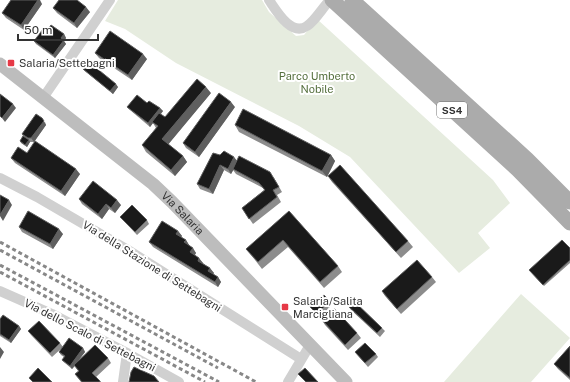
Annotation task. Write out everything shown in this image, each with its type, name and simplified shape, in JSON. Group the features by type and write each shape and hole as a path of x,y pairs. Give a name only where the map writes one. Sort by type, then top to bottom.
{"main road":[{"name":"SS4","path":"331,0 518,170 570,223"},
{"name":"SS4","path":"352,0 527,159 570,202"}],"street":[{"path":"44,98 110,0"},
{"path":"269,0 286,22 299,28 307,26 331,0"},
{"name":"Via Salaria","path":"0,64 154,184 346,382"},
{"name":"Via della Stazione di Settebagni","path":"0,178 37,197 128,250 301,359"},
{"name":"Via dello Scalo di Settebagni","path":"0,291 52,314 127,353 178,382"},
{"path":"288,382 310,345"},
{"path":"123,382 127,353"}],"green space":[{"name":"Parco Umberto Nobile","path":"118,0 262,0 269,12 296,36 304,35 317,19 493,180 510,203 478,233 490,248 459,273 350,157 299,126 176,63 125,29 105,21"},
{"path":"521,294 570,338 531,382 444,382"}],"building":[{"path":"11,0 38,0 21,25 2,13"},
{"path":"59,0 77,0 86,7 74,23 53,8"},
{"path":"51,25 64,34 61,38 64,40 53,55 34,41 43,29 46,31"},
{"path":"110,31 143,54 128,75 95,53"},
{"path":"89,62 116,84 110,91 83,69"},
{"path":"197,79 206,87 162,139 183,156 171,170 142,145 158,126 152,122 159,113 165,117"},
{"path":"219,93 231,102 195,152 183,143"},
{"path":"0,94 13,104 2,118 0,116"},
{"path":"137,95 147,103 149,101 160,108 148,123 127,107"},
{"path":"243,109 331,155 322,171 235,125"},
{"path":"36,114 44,121 31,138 28,138 22,134"},
{"path":"23,136 29,140 25,145 20,141"},
{"path":"35,141 76,169 61,191 11,158 18,147 27,153"},
{"path":"224,151 234,157 228,169 220,165 209,189 197,184 213,153 220,155"},
{"path":"239,156 270,172 279,187 273,190 277,197 249,219 242,208 265,190 259,183 233,169"},
{"path":"340,165 408,241 396,252 328,176"},
{"path":"93,181 117,200 111,208 106,204 98,214 79,199"},
{"path":"0,195 9,200 0,215"},
{"path":"132,205 147,220 135,232 120,217"},
{"path":"28,211 59,229 50,244 19,227"},
{"path":"289,211 338,266 320,282 283,240 258,262 246,249"},
{"path":"162,221 178,231 176,234 186,240 184,242 193,248 190,252 199,258 198,261 210,268 208,271 218,277 215,282 149,242"},
{"path":"562,240 570,248 570,260 543,285 529,270"},
{"path":"417,260 432,277 397,309 382,291"},
{"path":"324,295 330,301 317,314 308,305 315,298 318,300"},
{"path":"354,301 382,328 377,333 349,307"},
{"path":"334,308 357,333 345,345 322,320"},
{"path":"3,315 19,326 9,340 0,334 0,319"},
{"path":"39,321 60,343 50,353 28,331"},
{"path":"69,338 83,348 70,366 62,360 65,356 59,352"},
{"path":"365,343 376,354 365,363 355,352"},
{"path":"95,345 108,358 92,373 100,382 82,382 75,374 79,371 74,365"},
{"path":"570,346 570,378 554,364"},
{"path":"134,367 154,376 159,382 129,382 131,372"},
{"path":"38,368 52,382 33,382 29,378"},
{"path":"305,368 318,382 306,382 298,374"}],"railway":[{"path":"0,242 256,382"},
{"path":"0,250 218,368"},
{"path":"0,265 219,382"},
{"path":"0,272 205,382"}],"place":[{"name":"Salaria/Settebagni","path":"11,63"},
{"name":"Salaria/Salita Marcigliana","path":"285,307"}]}
